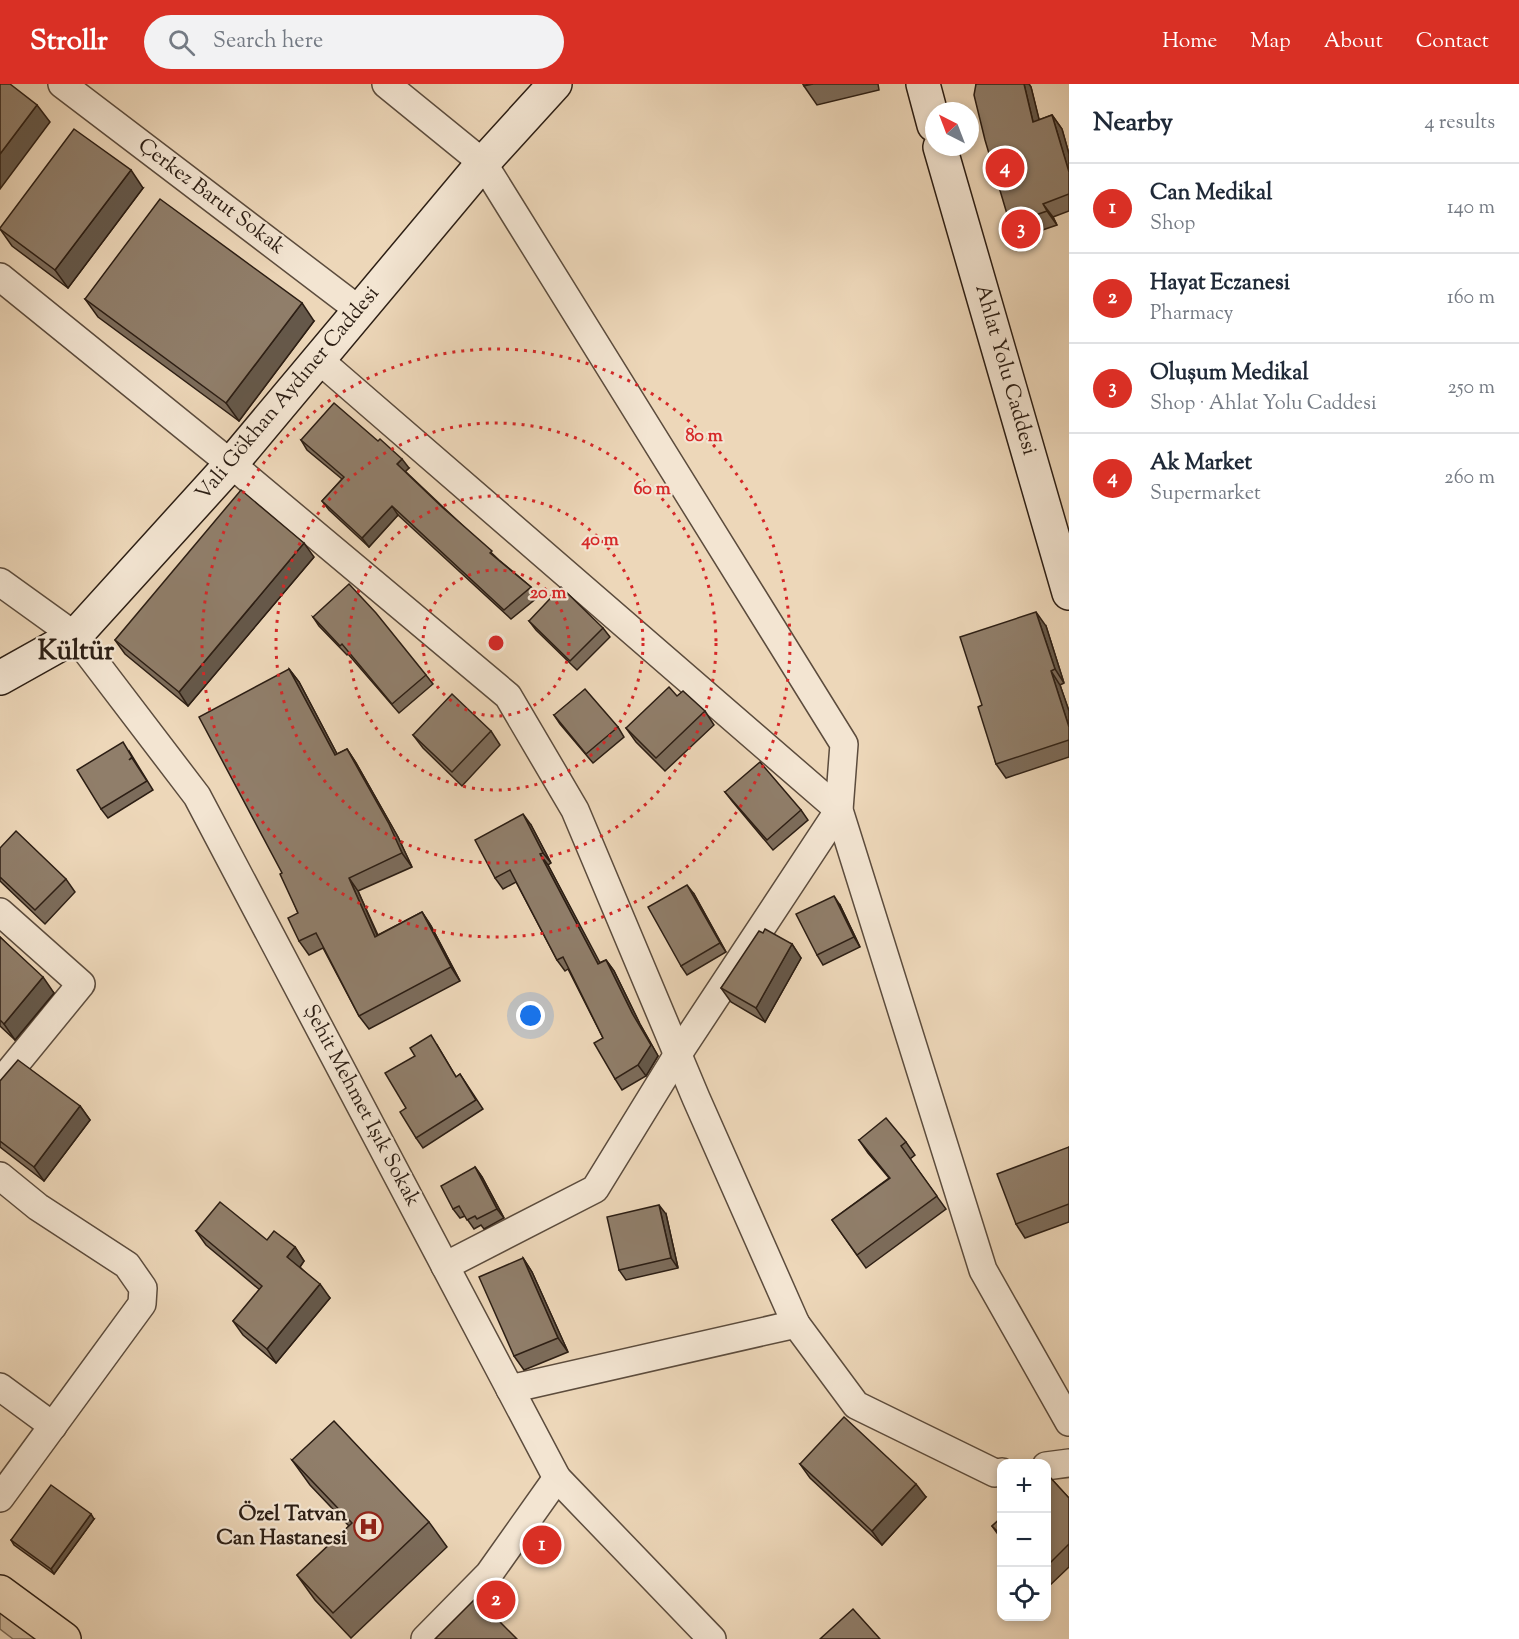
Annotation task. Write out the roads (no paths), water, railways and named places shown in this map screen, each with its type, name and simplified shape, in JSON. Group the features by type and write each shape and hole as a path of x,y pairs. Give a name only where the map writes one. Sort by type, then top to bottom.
{"highway":[{"path":"0,1592 64,1639"}],"street":[{"name":"Çerkez Barut Sokak","path":"62,84 359,310"},
{"path":"386,84 483,163 844,744 839,810 983,1270 1069,1422"},
{"name":"Vali Gökhan Aydıner Caddesi","path":"0,678 75,636 231,464 483,163 555,84"},
{"path":"923,84 928,102"},
{"path":"945,84 950,102"},
{"name":"Ahlat Yolu Caddesi","path":"943,156 1063,524"},
{"name":"Ahlat Yolu Caddesi","path":"965,156 1063,524 1069,593"},
{"path":"0,277 231,464 508,696 574,810 796,1324 856,1405 997,1473"},
{"path":"318,359 839,810"},
{"name":"Şehit Mehmet Işık Sokak","path":"0,582 75,636 197,796 557,1478 712,1639"},
{"path":"445,1266 595,1189 678,1054 839,810"},
{"path":"0,912 81,984 0,1083"},
{"path":"0,1176 38,1207 127,1265 143,1288 142,1304 0,1498"},
{"path":"510,1389 796,1324"},
{"path":"0,1387 53,1426"},
{"path":"1051,1465 1069,1463"},
{"path":"425,1639 489,1574 557,1478"}],"place":[{"name":"Ak Market","path":"1005,168"},
{"name":"Oluşum Medikal","path":"1021,229"},
{"name":"Özel Tatvan Can Hastanesi","path":"368,1527"},
{"name":"Can Medikal","path":"542,1545"},
{"name":"Hayat Eczanesi","path":"496,1600"}],"district":[{"name":"Kültür","path":"76,652"}]}
